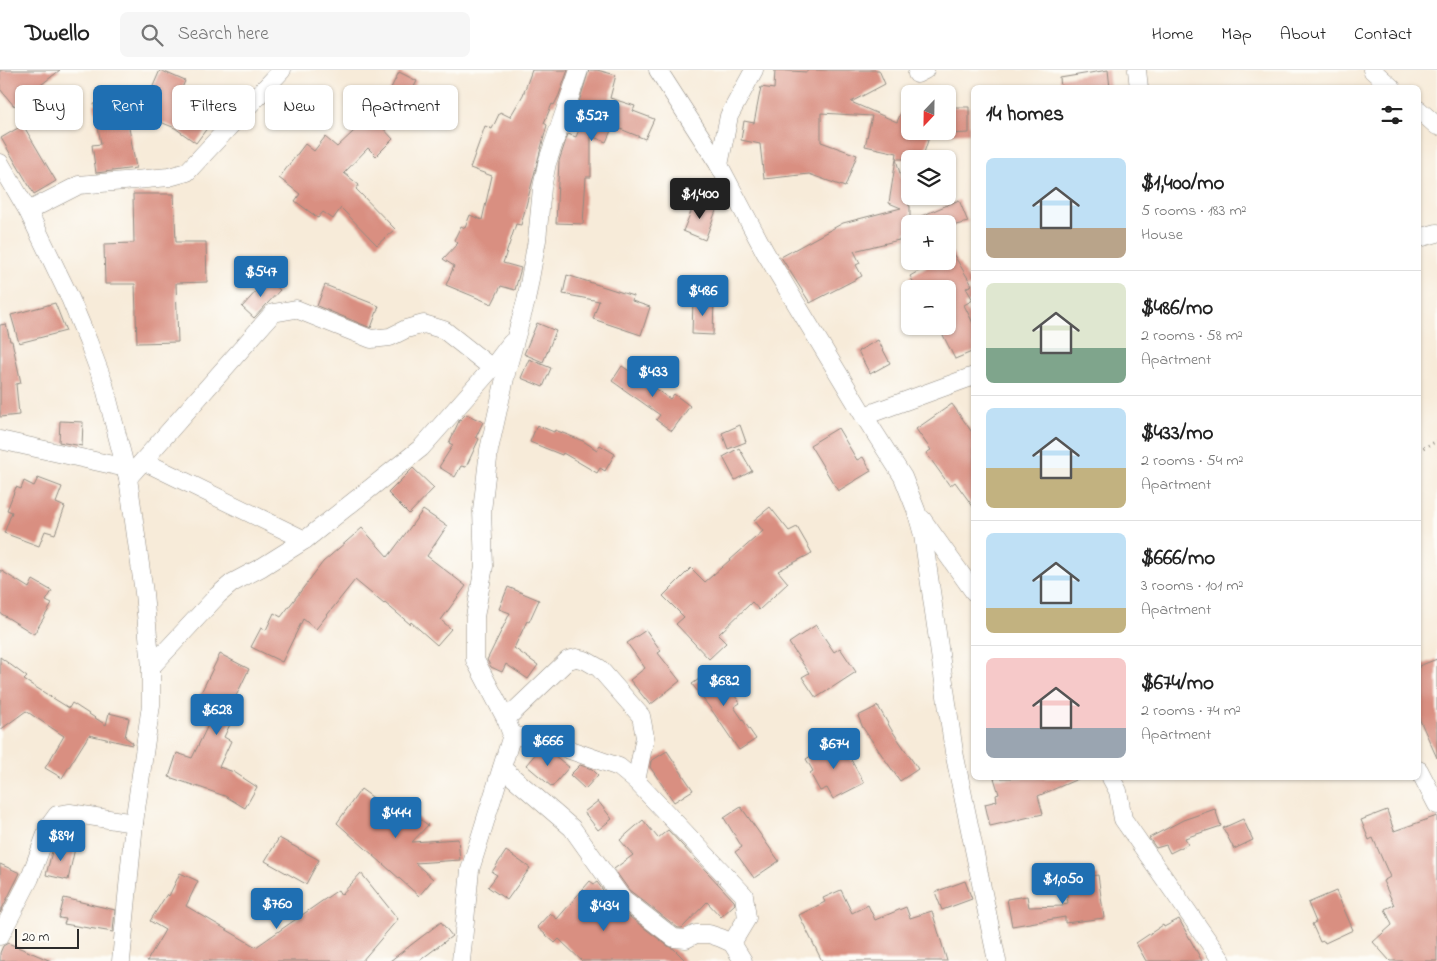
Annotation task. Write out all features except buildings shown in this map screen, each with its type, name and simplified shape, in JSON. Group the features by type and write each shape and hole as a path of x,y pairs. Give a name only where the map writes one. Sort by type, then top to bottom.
{"street":[{"path":"28,211 79,185 169,177 187,172 282,70"},
{"path":"579,70 547,163 542,188 537,240 518,332 507,369 489,450 482,511 484,566 475,618 475,660 509,727 619,767 636,781 744,896 747,918 732,943"},
{"path":"658,70 719,164 765,252 903,477 916,510 923,535 954,752 997,961"},
{"path":"719,164 729,116 754,70"},
{"path":"1137,70 1139,85"},
{"path":"1372,70 1389,85"},
{"path":"1421,112 1437,126"},
{"path":"0,163 28,211 70,298 104,384 127,473 144,593 151,667 151,706 134,824 121,961"},
{"path":"1421,237 1437,233"},
{"path":"127,473 143,461 273,313 296,309 371,339 390,337 406,329 424,324 444,330 492,368"},
{"path":"151,667 218,595 232,583 305,540 421,448 492,368 518,332"},
{"path":"864,416 971,377"},
{"path":"0,440 127,473"},
{"path":"143,461 305,540"},
{"path":"916,510 971,588"},
{"path":"462,961 470,870 502,768 509,727 568,660 576,658 585,660 599,668 641,716 645,737 636,781"},
{"path":"502,768 572,828 621,896 674,938 686,939 696,934 710,934 732,943 743,961"},
{"path":"1421,774 1437,805"},
{"path":"1112,780 1118,791 1123,820 1222,961"},
{"path":"0,936 30,878 49,826 57,816 70,813 134,824"}],"path":[{"path":"1421,449 1437,441"}]}
